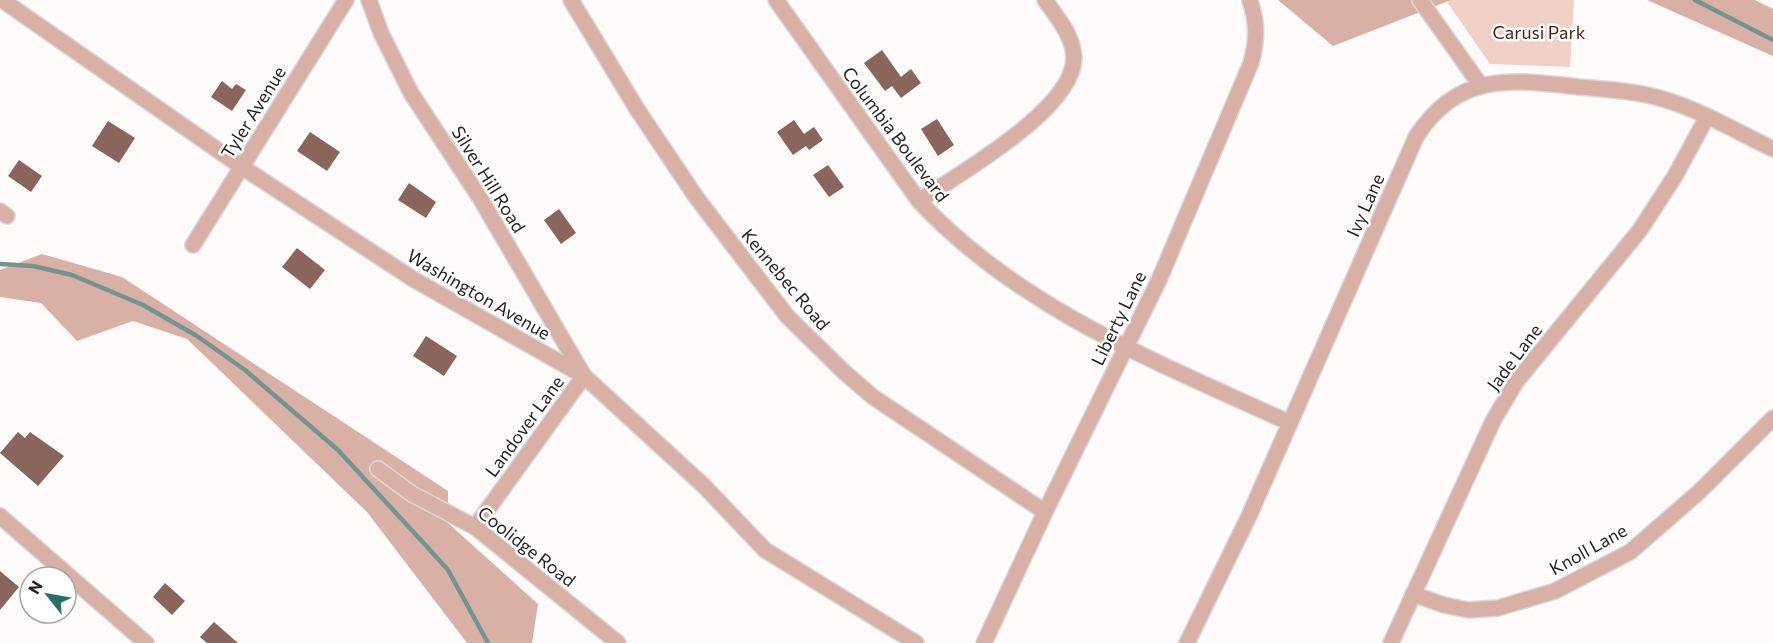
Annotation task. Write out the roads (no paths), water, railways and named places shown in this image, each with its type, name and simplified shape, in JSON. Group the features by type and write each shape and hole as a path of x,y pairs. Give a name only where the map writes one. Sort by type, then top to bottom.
{"street":[{"name":"Washington Avenue","path":"2,0 242,166 413,279 584,376 704,486 765,550 916,643"},
{"name":"Tyler Avenue","path":"193,245 346,0"},
{"name":"Silver Hill Road","path":"369,0 381,33 411,93 480,198 584,376"},
{"name":"Kennebec Road","path":"572,0 637,109 696,197 767,292 794,323 873,397 1045,512"},
{"name":"Columbia Boulevard","path":"776,0 919,201 946,231 988,266 1031,296 1126,347 1290,423"},
{"path":"919,201 1038,119 1058,97 1069,79 1074,60 1065,28 1045,0"},
{"path":"1420,0 1481,86"},
{"name":"Liberty Lane","path":"984,643 1045,512 1159,280 1251,63 1257,38 1256,19 1250,1"},
{"name":"Ivy Lane","path":"1187,643 1290,423 1416,137 1445,102 1481,86 1503,82 1537,82 1648,95 1707,117 1773,149"},
{"name":"Jade Lane","path":"1391,643 1498,411 1516,382 1640,230 1676,176 1707,117"},
{"name":"Landover Lane","path":"475,527 584,376"},
{"name":"Knoll Lane","path":"1413,594 1444,605 1468,610 1498,608 1556,591 1630,552 1699,492 1773,417"},
{"name":"Coolidge Road","path":"378,469 412,494 475,527 618,643"},
{"path":"0,516 146,643"}],"waterway":[{"path":"1695,0 1773,40"},
{"path":"0,264 33,266 72,275 143,305 197,336 245,370 338,450 448,570 488,643"}],"park label":[{"name":"Carusi Park","path":"1539,32"}]}
